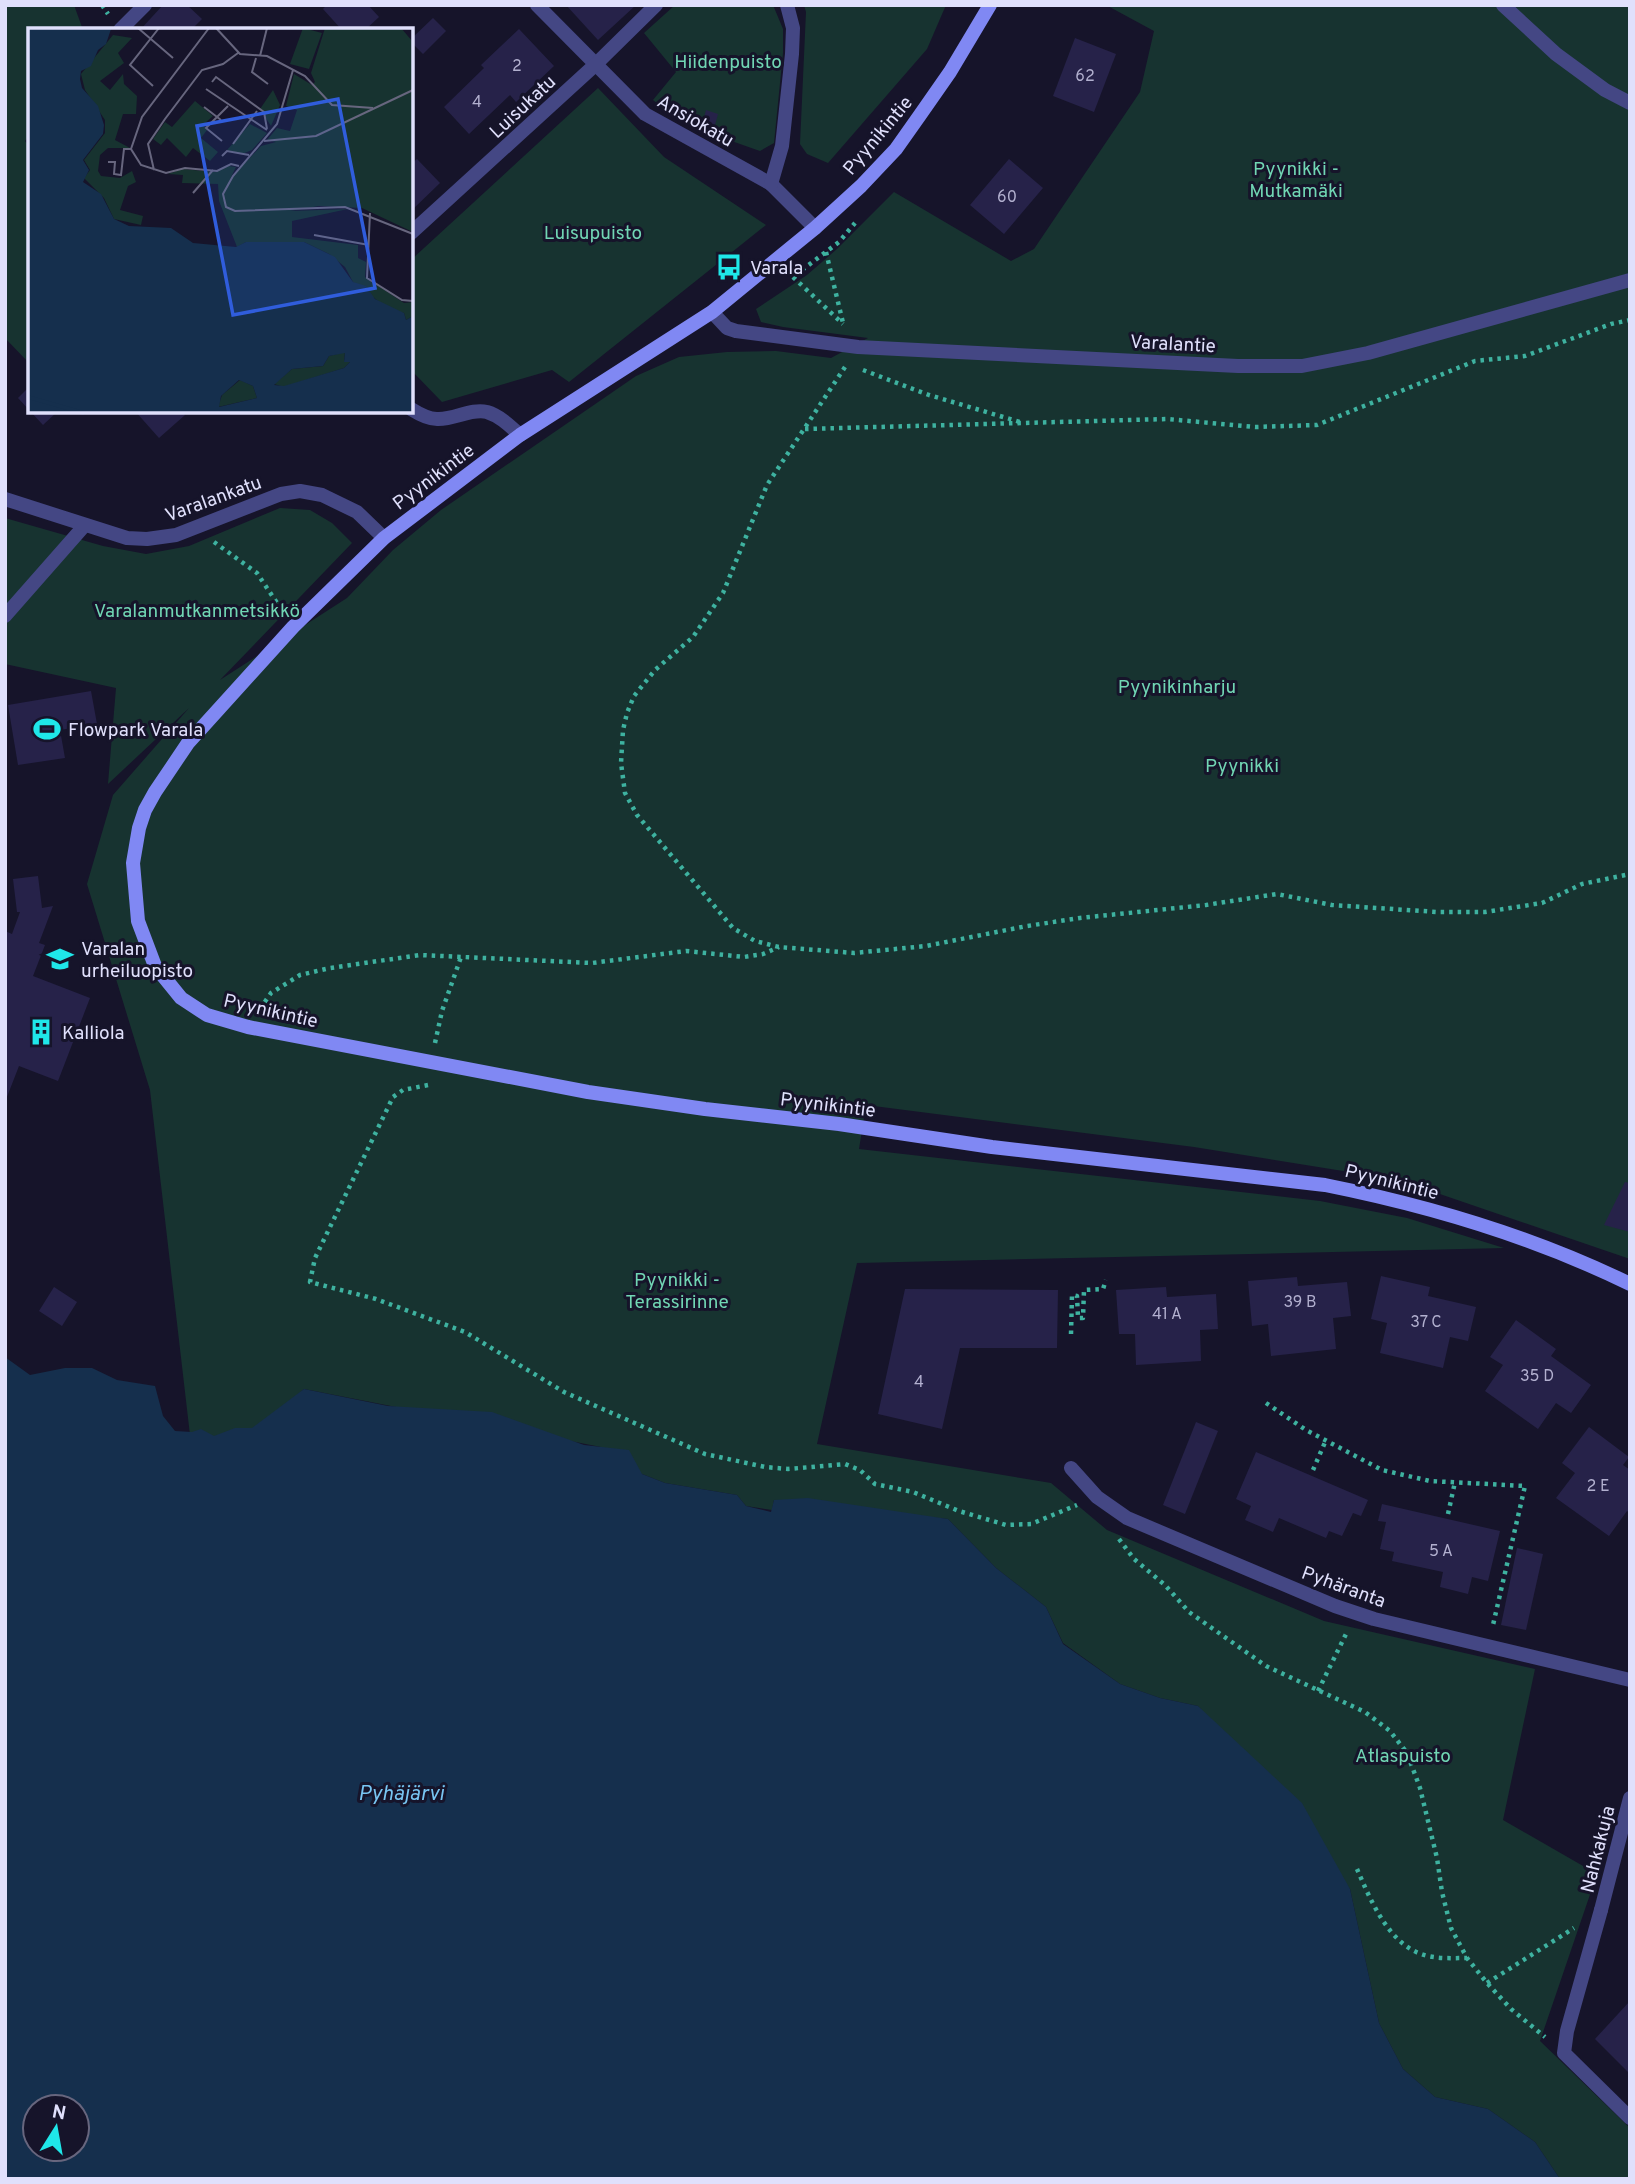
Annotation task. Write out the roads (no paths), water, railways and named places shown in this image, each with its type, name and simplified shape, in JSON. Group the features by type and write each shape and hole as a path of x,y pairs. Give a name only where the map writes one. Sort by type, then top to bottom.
{"street":[{"path":"122,28 145,5"},
{"name":"Ansiokatu","path":"537,5 645,114 771,184 815,228"},
{"name":"Luisukatu","path":"413,231 656,5"},
{"path":"771,184 782,146 792,54 793,28 787,5"},
{"name":"Pyynikintie","path":"990,5 950,72 896,149 861,186 815,228 712,312 520,435 384,538 293,627 188,743 145,810 133,863 138,921 155,966 181,998 192,1007 207,1015 247,1027 588,1092 839,1124 992,1147 1339,1188 1470,1221 1590,1265 1630,1284"},
{"path":"1503,5 1556,54 1605,90 1630,103"},
{"name":"Varalantie","path":"712,312 727,328 736,331 858,347 1238,366 1302,366 1368,354 1630,281"},
{"path":"413,411 434,419 487,412 520,435"},
{"name":"Varalankatu","path":"5,499 127,538 147,540 176,535 281,494 300,491 322,495 357,512 384,538"},
{"path":"5,616 85,525"},
{"name":"Pyhäranta","path":"1071,1468 1097,1497 1127,1518 1356,1613 1630,1680"},
{"name":"Nahkakuja","path":"1630,1798 1567,2031 1564,2053 1630,2118"}],"water":[{"name":"Pyhäjärvi","path":"5,1357 30,1375 65,1368 92,1368 117,1380 155,1386 163,1416 175,1431 192,1432 201,1429 214,1436 235,1428 252,1428 304,1389 388,1406 492,1412 584,1445 629,1450 642,1474 665,1483 737,1495 746,1506 771,1512 774,1500 808,1498 948,1519 996,1568 1046,1607 1063,1644 1120,1684 1160,1698 1198,1706 1302,1803 1350,1889 1379,2023 1403,2069 1435,2097 1488,2109 1535,2142 1560,2179 5,2179"}],"place":[{"name":"Varala","path":"729,267"},
{"name":"Flowpark Varala","path":"47,729"},
{"name":"Varalan urheiluopisto","path":"60,959"},
{"name":"Kalliola","path":"41,1032"}],"park label":[{"name":"Hiidenpuisto","path":"728,61"},
{"name":"Pyynikki - Mutkamäki","path":"1296,179"},
{"name":"Luisupuisto","path":"593,232"},
{"name":"Varalanmutkanmetsikkö","path":"197,610"},
{"name":"Pyynikinharju","path":"1177,686"},
{"name":"Pyynikki","path":"1242,765"},
{"name":"Pyynikki - Terassirinne","path":"677,1290"},
{"name":"Atlaspuisto","path":"1403,1755"}]}
